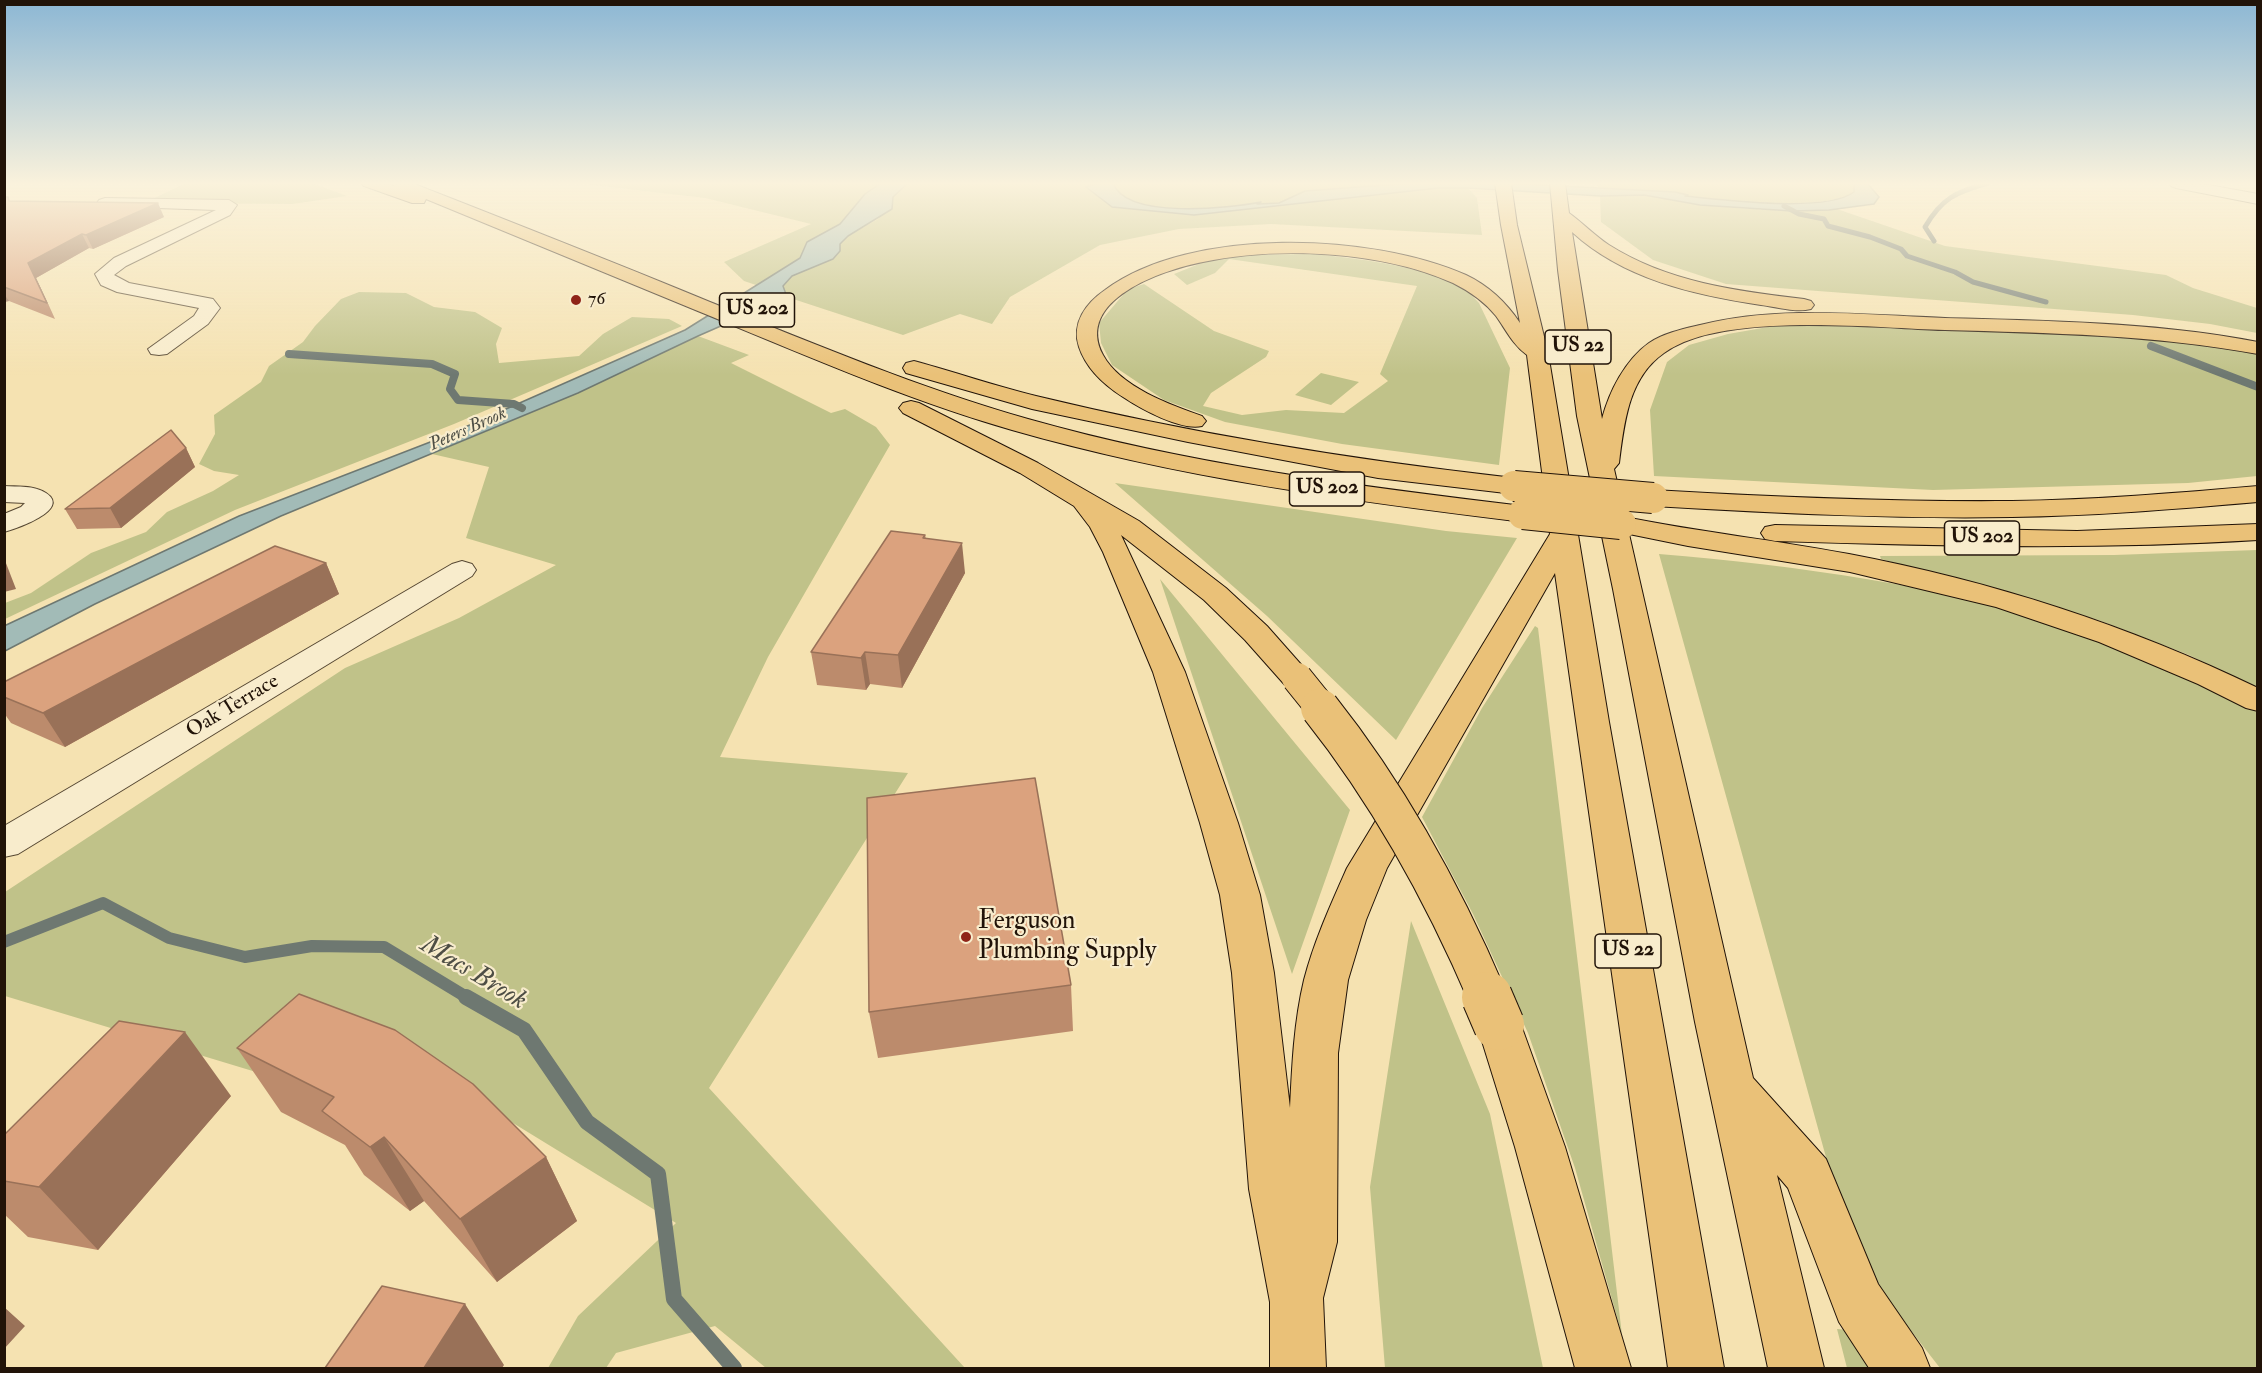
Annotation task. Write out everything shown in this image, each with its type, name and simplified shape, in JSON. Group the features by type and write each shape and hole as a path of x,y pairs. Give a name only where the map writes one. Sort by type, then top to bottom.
{"highway":[{"name":"US 202","path":"558,247 688,300 795,335 1022,399 1188,435 1378,470 1514,486 1653,498 1876,508 2014,509 2133,504 2258,494"},
{"name":"US 202","path":"598,247 708,290 795,335 950,403 1089,443 1286,482 1523,514 1708,535 2053,539 2182,536 2258,531"},
{"name":"US 22","path":"1515,247 1537,353 1592,722 1696,1368"},
{"name":"US 22","path":"1565,247 1581,366 1731,1087 1796,1368"},
{"path":"1602,247 1628,262 1683,282 1750,297 1854,309 2132,320 2205,328 2258,338"},
{"path":"1378,470 1335,454 1283,445 1213,428 1146,401 1119,385 1092,355 1086,334 1097,306 1122,286 1144,274 1176,263 1237,251 1330,251 1415,265 1459,279 1493,301 1510,321 1518,338 1537,353"},
{"path":"1604,477 1619,394 1632,373 1656,348 1708,327 1802,320 2115,329 2192,336 2258,348"},
{"path":"795,335 860,384 1029,468 1130,527 1215,594 1297,678 1340,730 1412,841 1472,960 1499,1025 1540,1147 1603,1368"},
{"path":"1085,502 1103,526 1117,552 1168,672 1219,824 1240,895 1253,973 1275,1189 1297,1302 1298,1368"},
{"path":"1297,1302 1311,1242 1315,1053 1326,980 1345,920 1367,868 1564,532"},
{"path":"1708,535 1852,563 2008,602 2102,632 2166,657 2258,701"},
{"path":"1731,1087 1808,1175 1858,1303 1902,1368"}],"street":[{"path":"150,247 120,262 104,274 108,281 124,288 206,303 210,308 208,313 159,349"},
{"path":"4,494 29,495 38,500 38,505 31,513 4,524"},
{"name":"Oak Terrace","path":"4,844 462,570"}],"green space":[{"path":"758,247 805,247 801,258 759,286 744,281 724,262"},
{"path":"839,247 1096,247 1010,297 992,324 960,314 903,335 787,297 783,286 792,276 833,259"},
{"path":"1635,247 1953,247 2166,275 2193,288 2257,308 2257,333 2210,324 2133,315 1726,284 1653,260"},
{"path":"1314,254 1378,262 1426,273 1466,291 1479,303 1510,368 1499,465 1342,444 1225,422 1164,400 1112,365 1101,343 1099,323 1128,289 1144,284 1214,331 1269,351 1266,357 1211,393 1203,406 1242,415 1286,410 1344,413 1388,381 1380,374 1417,286 1229,259 1215,273 1187,285 1174,274 1214,258 1235,255"},
{"path":"359,292 406,293 434,307 475,312 502,328 496,344 499,363 579,356 603,334 632,317 669,319 682,326 454,424 235,510 5,619 5,603 31,593 91,553 146,532 167,512 213,491 239,475 214,471 199,464 215,434 214,415 261,382 269,366 303,342 341,299"},
{"path":"1785,324 2173,338 2257,352 2257,476 2188,483 1933,490 1654,476 1650,410 1667,362 1689,345 1728,334"},
{"path":"698,336 749,355 731,363 831,413 845,409 876,427 890,445 768,657 720,757 908,773 709,1088 965,1368 766,1368 715,1326 616,1353 606,1368 548,1368 578,1316 676,1223 363,1031 289,1082 5,996 5,892 345,668 459,618 556,565 466,538 489,467 432,454 578,393"},
{"path":"1321,373 1359,382 1331,405 1295,395"},
{"path":"1115,483 1446,531 1517,538 1396,740 1267,616"},
{"path":"2257,550 2257,689 2189,655 2098,620 1881,559 1880,556 2114,555"},
{"path":"1659,554 1817,571 1973,600 2075,629 2122,646 2191,677 2257,712 2257,1368 1940,1368 1881,1292 1842,1215"},
{"path":"1160,579 1350,810 1292,974"},
{"path":"1535,626 1538,628 1622,1335 1575,1168 1528,1033 1473,914 1422,817 1482,708"},
{"path":"1411,921 1490,1114 1543,1368 1385,1368 1370,1187"},
{"path":"1837,1329 1849,1330 1876,1368 1847,1368"}],"water":[{"name":"Peters Brook","path":"805,247 840,247 840,251 833,259 792,276 783,286 787,297 578,393 281,516 95,604 5,651 4,626 239,516 438,439 685,330 800,258"}],"building":[{"path":"4,247 58,247 28,263 47,303 4,287"},
{"path":"171,430 186,448 110,508 65,509"},
{"path":"891,531 962,543 898,655 865,652 861,658 811,652"},
{"path":"275,546 326,563 43,713 4,697 4,682"},
{"name":"Ferguson Plumbing Supply","path":"1035,778 1071,985 869,1012 867,798"},
{"path":"299,994 395,1030 473,1084 546,1157 460,1219 384,1137 370,1147 322,1111 334,1097 237,1048"},
{"path":"119,1021 185,1032 39,1187 4,1181 4,1135"},
{"path":"382,1286 465,1304 424,1368 325,1368"}],"waterway":[{"path":"1896,247 1907,256 1955,272 1973,282 2046,302"},
{"path":"2151,346 2258,387"},
{"name":"Peters Brook","path":"289,354 432,364 455,374 450,389 458,400 514,404 522,408"},
{"name":"Macs Brook","path":"4,942 103,903 169,938 245,957 312,946 384,947 468,998"},
{"name":"Macs Brook","path":"466,997 524,1030 587,1122 658,1174 674,1299 734,1368"}],"place":[{"name":"76","path":"576,300"},
{"name":"Ferguson Plumbing Supply","path":"966,937"}]}
